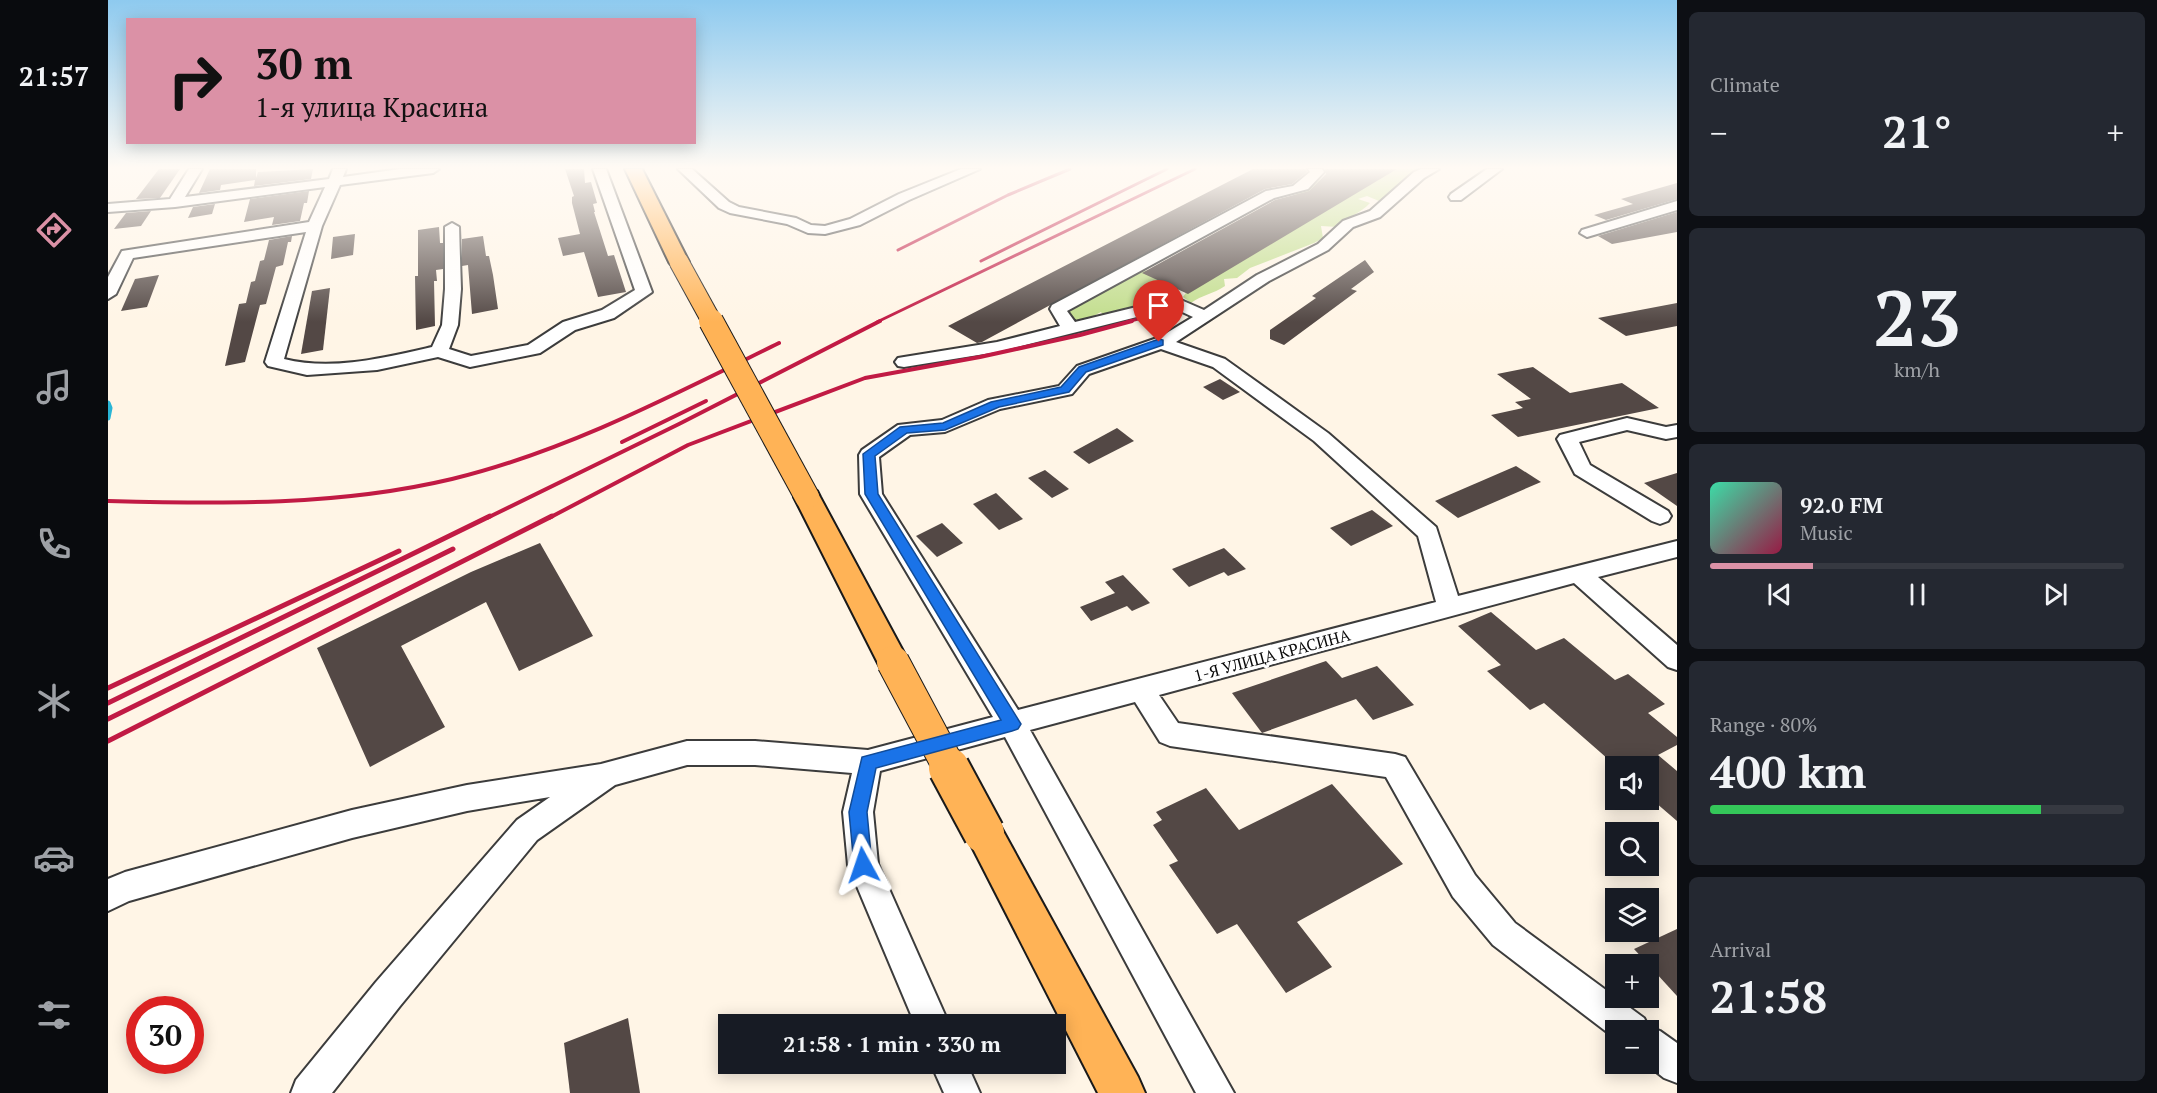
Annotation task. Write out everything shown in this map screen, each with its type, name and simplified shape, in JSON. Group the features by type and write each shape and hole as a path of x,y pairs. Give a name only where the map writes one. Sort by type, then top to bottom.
{"main road":[{"path":"658,220 1122,1093"}],"street":[{"path":"318,220 274,362 307,370 377,365 440,351 470,362 534,349 568,326 608,314 644,292 618,220"},
{"path":"786,220 808,229 825,230 859,220"},
{"path":"1071,330 1058,309 1223,220"},
{"path":"1216,1093 1012,724 872,494 869,454 904,429 945,426 995,404 1065,390 1083,370 1166,341 1263,278 1323,247 1348,224 1359,220"},
{"path":"1587,233 1629,220"},
{"path":"108,294 127,254 315,226"},
{"path":"440,351 450,325 452,307 452,227"},
{"path":"904,362 997,347 1157,307 1182,306 1205,317"},
{"path":"1159,342 1219,363 1321,437 1428,533 1449,607"},
{"path":"1660,516 1582,469 1567,439 1628,424 1666,433 1677,431"},
{"name":"1-Я УЛИЦА КРАСИНА","path":"108,894 136,884 352,824 467,798 607,774 687,753 756,753 868,762 1578,573 1677,549"},
{"path":"1578,573 1677,660"},
{"path":"1142,690 1170,734 1395,766 1464,886 1504,934 1619,1020"},
{"path":"868,762 858,812 863,865 928,1014"},
{"path":"309,1093 388,994 527,830 607,774"},
{"path":"1659,1051 1677,1065"},
{"path":"953,1074 962,1093"}],"green space":[{"path":"1252,220 1346,220 1338,227 1321,226 1323,238 1250,268 1237,278 1224,279 1225,286 1191,303 1183,297 1187,291 1181,288 1156,304 1105,318 1101,312 1086,320 1068,320 1058,307 1136,270 1153,271 1216,241"}],"building":[{"path":"121,220 145,220 141,226 114,229"},
{"path":"273,220 300,220 300,221 272,225"},
{"path":"576,220 597,220 608,256 614,255 626,292 598,297 584,252 563,256 558,238 580,234"},
{"path":"1154,220 1208,220 982,342 977,343 948,326"},
{"path":"1239,220 1312,220 1188,294 1142,273"},
{"path":"1651,220 1677,220 1677,232 1612,244 1598,236"},
{"path":"439,227 440,243 443,243 443,269 436,270 437,281 434,281 435,326 416,330 415,276 418,276 418,230"},
{"path":"355,234 353,255 331,259 333,237"},
{"path":"292,236 291,242 288,242 283,265 276,267 266,304 260,305 245,362 225,366 239,304 246,303 251,282 255,281 260,261 264,260 269,240"},
{"path":"483,236 486,256 489,256 493,275 498,309 472,314 468,265 462,266 462,239"},
{"path":"1365,260 1374,272 1351,289 1357,291 1284,345 1270,339 1270,330 1316,298 1312,296"},
{"path":"159,275 147,307 121,311 135,279"},
{"path":"330,288 323,350 301,354 312,291"},
{"path":"1677,303 1677,326 1626,336 1598,318"},
{"path":"1533,367 1570,393 1622,383 1659,408 1518,437 1491,415 1523,408 1515,402 1531,399 1497,374"},
{"path":"1220,379 1240,392 1223,400 1203,387"},
{"path":"1117,428 1134,441 1089,464 1073,452"},
{"path":"1516,466 1541,482 1458,518 1435,501"},
{"path":"1045,470 1069,489 1052,498 1028,478"},
{"path":"1677,473 1677,506 1644,483"},
{"path":"996,493 1023,519 999,530 973,504"},
{"path":"1372,510 1393,526 1351,546 1330,528"},
{"path":"942,523 963,543 937,557 916,536"},
{"path":"540,543 593,636 519,671 486,602 401,646 445,727 370,767 317,648 471,572"},
{"path":"1224,548 1246,569 1228,576 1224,572 1189,587 1172,569"},
{"path":"1123,575 1150,603 1132,611 1127,606 1091,621 1080,607 1115,593 1105,582"},
{"path":"1491,612 1536,650 1564,638 1615,680 1628,674 1665,704 1648,713 1677,737 1677,745 1658,755 1677,771 1677,821 1659,805 1659,756 1605,756 1544,703 1530,710 1487,671 1501,665 1458,626"},
{"path":"1326,661 1342,678 1377,666 1414,705 1373,720 1356,699 1262,733 1232,693"},
{"path":"1332,784 1403,864 1297,922 1332,967 1286,993 1237,924 1217,934 1169,865 1178,861 1153,825 1162,820 1156,812 1206,788 1239,830"},
{"path":"1677,929 1677,996 1659,976 1659,954 1639,954 1634,949 1649,942 1659,942 1659,937"},
{"path":"628,1018 640,1093 570,1093 564,1043"}],"waterway":[{"path":"108,403 110,408 108,418"}],"railway":[{"path":"898,250 958,220"},
{"path":"981,261 1064,220"},
{"path":"877,322 1089,220"},
{"path":"1127,322 1167,311"},
{"path":"487,518 679,424 880,321"},
{"path":"549,518 688,445 865,378 980,357 1132,321"},
{"path":"108,501 194,503 324,499 409,488 452,479 537,453 619,420 779,343"},
{"path":"622,442 706,401"},
{"path":"108,703 490,516"},
{"path":"108,741 552,516"},
{"path":"108,719 453,549"},
{"path":"108,688 399,551"}],"route":[{"path":"863,865 858,812 868,762 1012,724 872,494 869,454 904,429 945,426 995,404 1065,390 1083,370 1159,342"}]}
